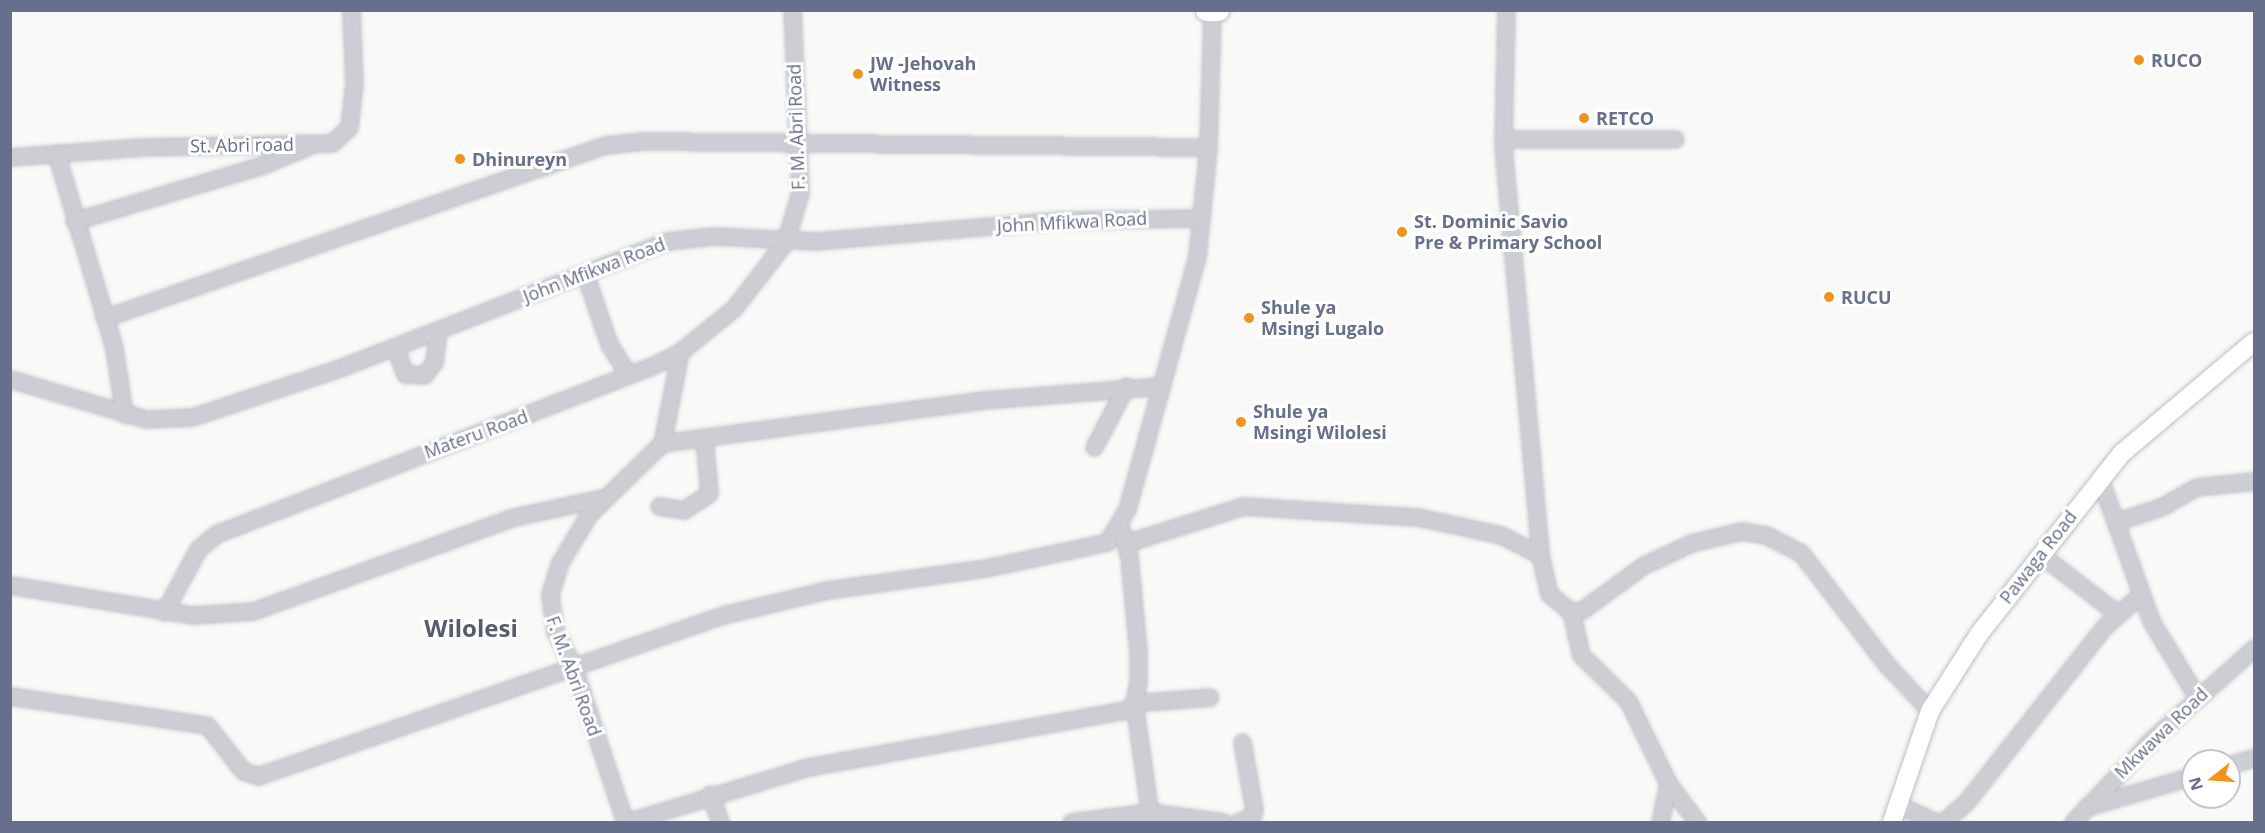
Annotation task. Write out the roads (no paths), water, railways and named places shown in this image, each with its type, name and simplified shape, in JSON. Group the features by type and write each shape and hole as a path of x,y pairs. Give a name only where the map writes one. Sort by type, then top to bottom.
{"main road":[{"name":"Pawaga Road","path":"1892,822 1930,711 1961,660 2100,479 2140,438 2254,342"}],"street":[{"name":"St. Abri road","path":"10,158 56,153 332,143 349,127 354,83 351,10"},
{"name":"F. M. Abri Road","path":"785,242 800,193 792,10"},
{"path":"1506,10 1503,139 1540,555 1549,594 1571,612 1581,655 1628,701 1668,783 1697,822"},
{"path":"10,696 207,725 243,771 258,776 573,666 789,599 1098,546 1120,527 1161,386 1202,218 1208,147 1212,11"},
{"path":"1503,139 1675,139"},
{"path":"104,318 605,145 641,141 1208,147"},
{"path":"74,221 260,166 310,144"},
{"path":"56,153 104,318 124,414"},
{"name":"John Mfikwa Road","path":"10,379 124,414 164,421 192,417 395,347 585,274 694,236 785,242 1062,220 1202,218"},
{"name":"Materu Road","path":"164,612 198,549 216,534 628,375 680,352 734,308 785,242"},
{"path":"585,274 609,344 628,375"},
{"path":"395,347 405,374 424,375 434,362 438,330"},
{"path":"680,352 662,443 1126,386 1161,386"},
{"path":"1094,447 1126,386"},
{"path":"659,506 684,510 709,493 704,437"},
{"name":"F. M. Abri Road","path":"626,822 573,666 551,620 551,588 575,535 603,498 662,443"},
{"path":"2100,479 2141,594 2197,697"},
{"path":"2115,522 2161,507 2196,487 2254,481"},
{"path":"10,585 164,612 215,616 253,611 514,517 603,498"},
{"path":"1126,543 1243,506 1418,517 1501,535 1540,555"},
{"path":"1120,527 1126,543 1138,652 1134,703 1150,817"},
{"path":"1571,612 1595,605 1644,565 1691,543 1741,531 1766,535 1801,553 1887,665 1930,711"},
{"path":"2041,555 2118,614"},
{"path":"1943,822 1961,808 2118,614 2141,594"},
{"name":"Mkwawa Road","path":"2073,822 2197,697 2254,648"},
{"path":"626,822 643,820 710,794 831,762 1119,714 1134,703 1210,697"},
{"path":"1238,822 1252,817 1254,809 1242,742"},
{"path":"2086,807 2181,779"},
{"path":"1660,822 1668,783"},
{"path":"710,794 720,822"},
{"path":"1899,805 1935,822"},
{"path":"1071,822 1150,817 1223,822"}],"place":[{"name":"RUCO","path":"2139,60"},
{"name":"JW -Jehovah Witness","path":"858,74"},
{"name":"RETCO","path":"1584,118"},
{"name":"Dhinureyn","path":"460,159"},
{"name":"St. Dominic Savio Pre & Primary School","path":"1402,232"},
{"name":"RUCU","path":"1829,297"},
{"name":"Shule ya Msingi Lugalo","path":"1249,318"},
{"name":"Shule ya Msingi Wilolesi","path":"1241,422"}],"district":[{"name":"Wilolesi","path":"471,628"}]}
